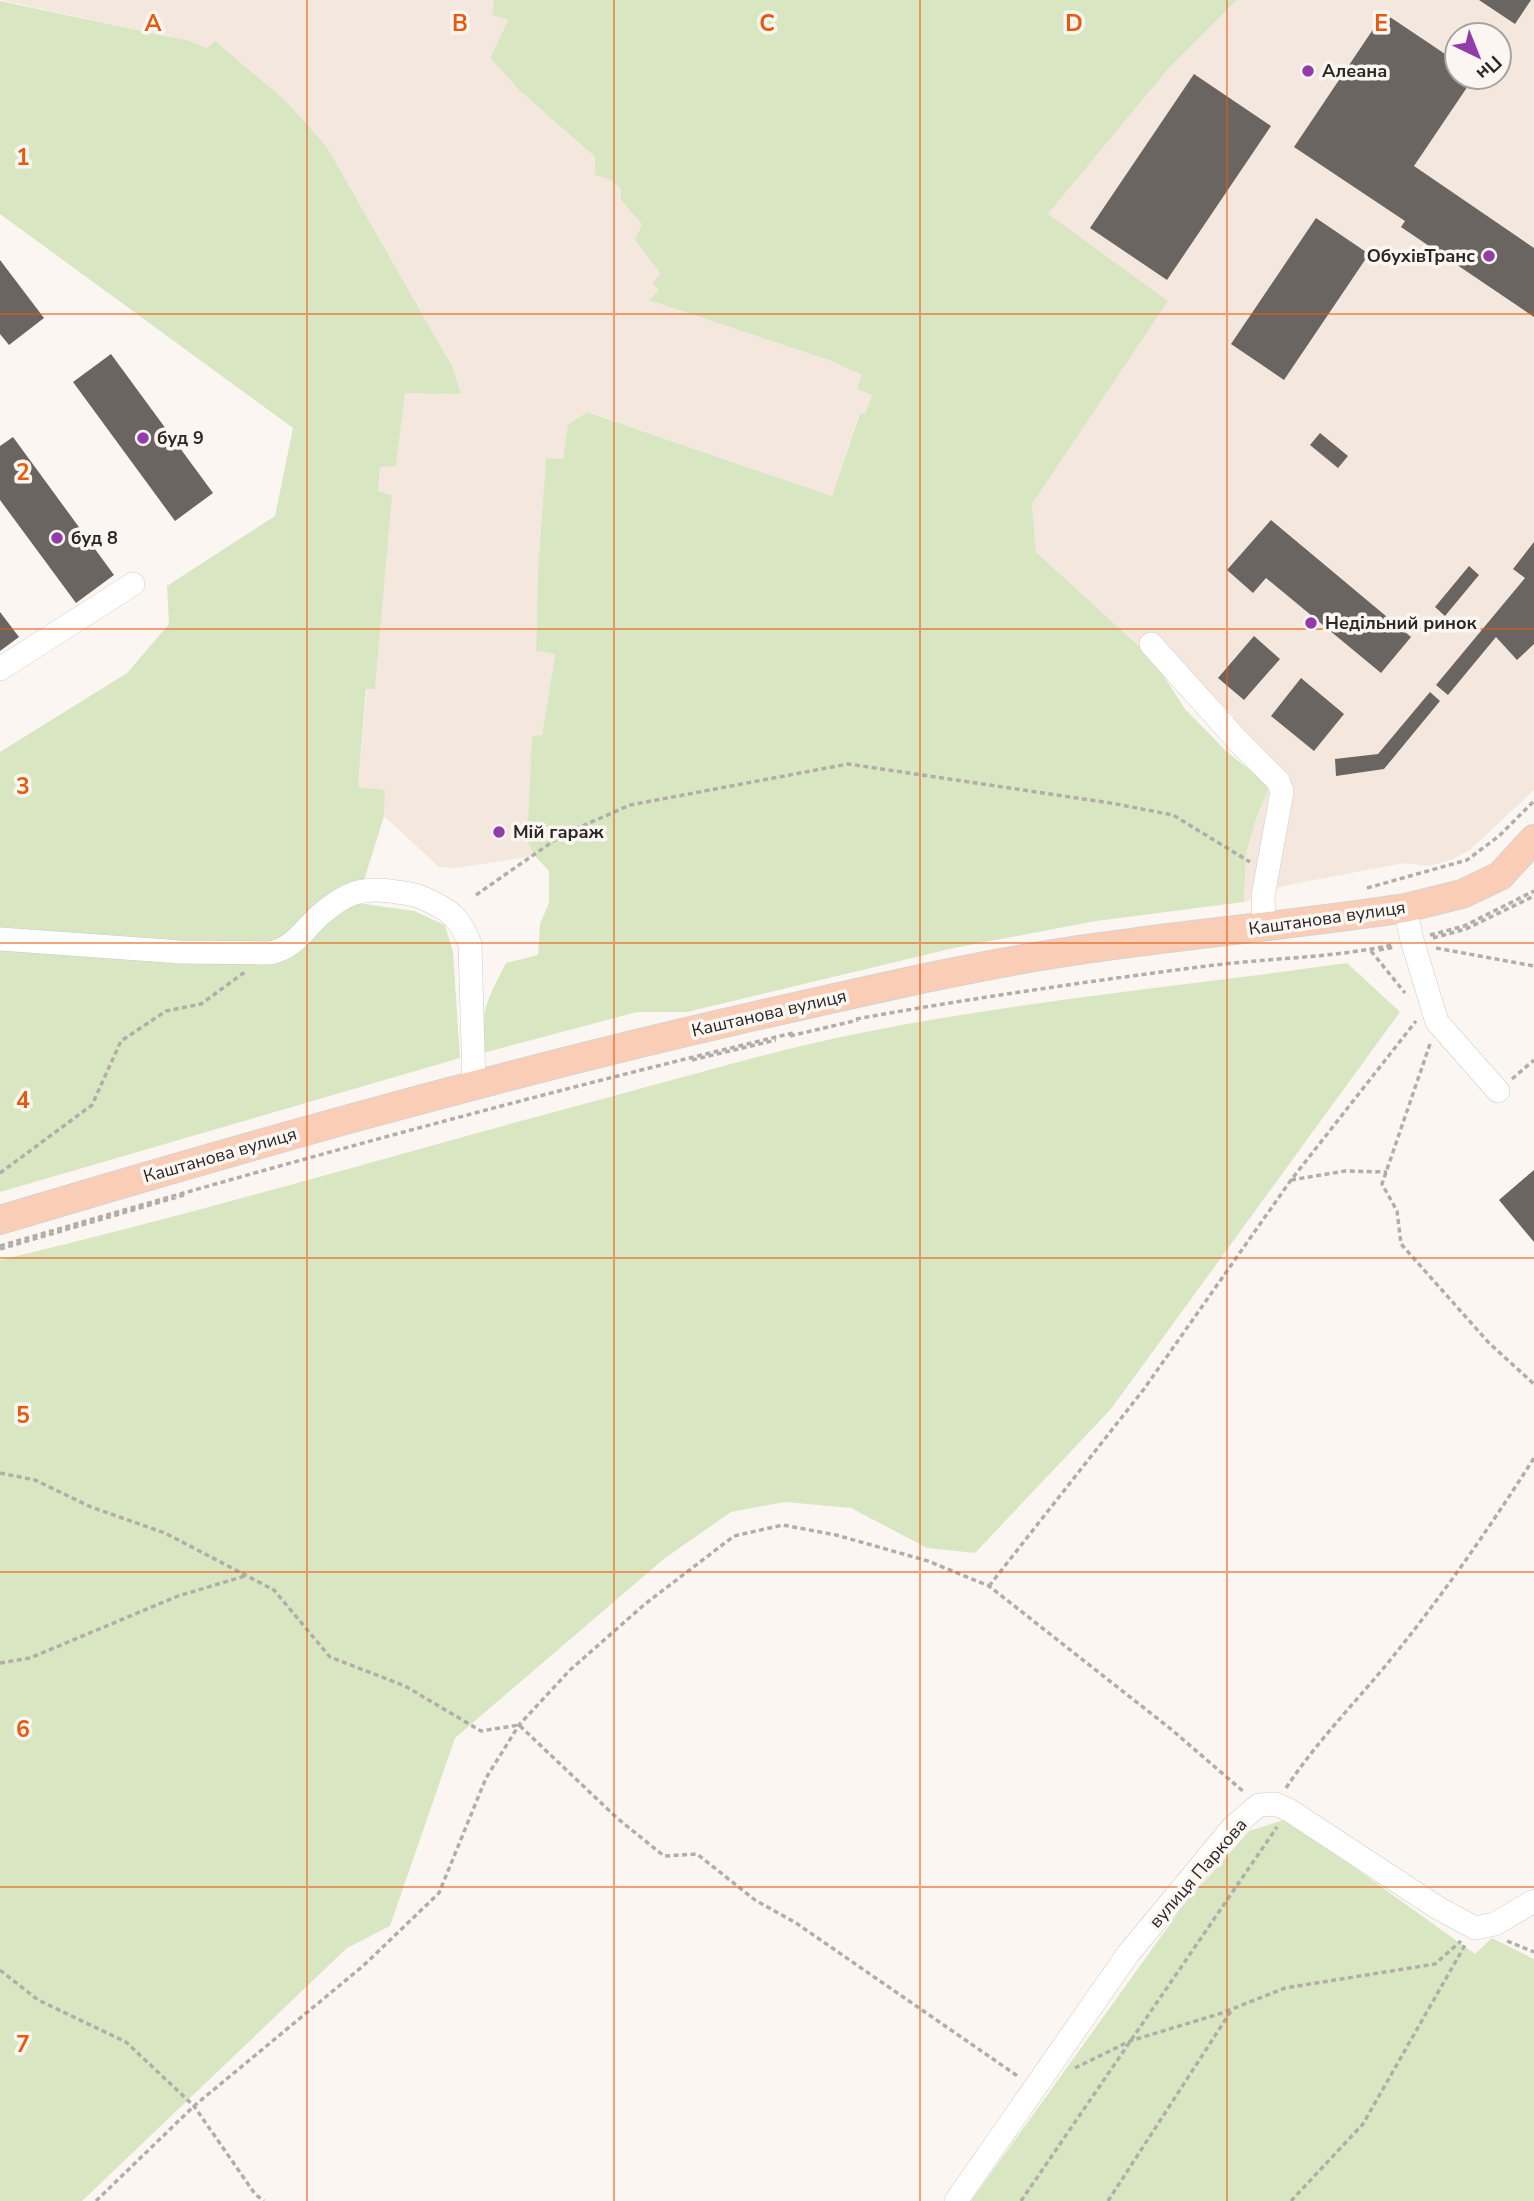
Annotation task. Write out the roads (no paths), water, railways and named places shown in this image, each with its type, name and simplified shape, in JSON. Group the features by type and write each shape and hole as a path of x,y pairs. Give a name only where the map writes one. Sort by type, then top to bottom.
{"main road":[{"name":"Каштанова вулиця","path":"0,1220 186,1164 474,1084 901,983 1054,954 1405,908 1462,894 1500,876 1534,839"}],"street":[{"path":"0,669 133,584"},
{"path":"1152,644 1238,741 1278,781 1282,792 1263,896 1264,928"},
{"path":"1500,876 1534,861"},
{"path":"0,939 181,952 269,953 282,951 295,943 318,917 352,892 375,888 415,894 449,909 463,927 470,944 474,1084"},
{"path":"1405,908 1429,1017 1498,1091"},
{"name":"вулиця Паркова","path":"956,2201 1128,1954 1233,1827 1274,1806 1438,1908 1475,1928 1495,1924 1534,1901"}],"place":[{"name":"Алеана","path":"1308,71"},
{"name":"ОбухівТранс","path":"1489,256"},
{"name":"буд 9","path":"143,438"},
{"name":"буд 8","path":"57,538"},
{"name":"Недільний ринок","path":"1311,623"},
{"name":"Мій гараж","path":"499,832"}]}
